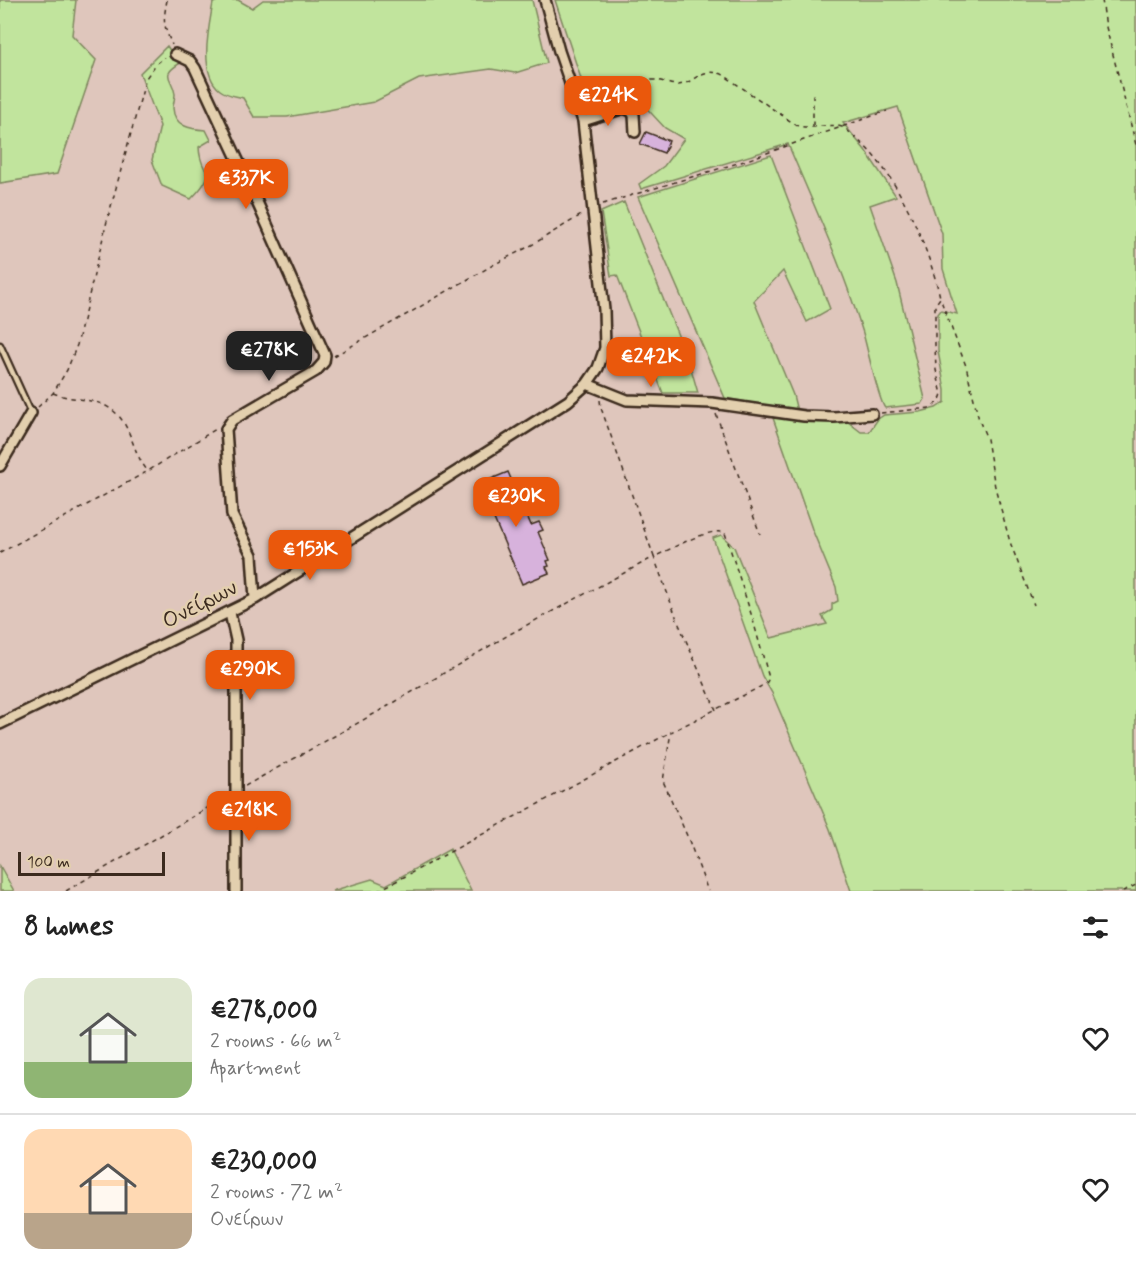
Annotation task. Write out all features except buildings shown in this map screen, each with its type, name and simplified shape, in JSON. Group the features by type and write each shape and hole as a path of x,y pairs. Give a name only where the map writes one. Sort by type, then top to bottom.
{"street":[{"path":"545,0 559,51 583,121 604,310 605,348 598,368 588,384 627,400 712,403 804,416 834,417 872,414"},
{"path":"175,54 190,62 195,68 279,249 325,355 324,362 316,371 232,420 226,429 232,515 252,555 255,599"},
{"path":"583,121 624,108 634,115 635,132"},
{"name":"Ονείρων","path":"0,724 255,599 568,401 588,384"},
{"path":"0,466 31,413"},
{"path":"230,613 236,640 236,891"}],"lane":[{"path":"0,345 31,413"}],"path":[{"path":"31,413 53,393 67,370 77,345 146,78 156,64 166,56 175,54 166,32 164,19 167,0"},
{"path":"1102,0 1106,27 1136,145"},
{"path":"599,116 602,105 638,84 650,80 681,85 700,74 714,72 722,74 796,125 803,128 842,127 863,143 888,173 926,252 940,298 966,366 979,420 987,439 995,487 1010,542 1034,605"},
{"path":"813,94 813,127"},
{"path":"872,414 930,408 940,400 942,394 936,370 935,305 940,298"},
{"path":"600,390 601,408 654,557 678,622 716,710"},
{"path":"53,393 65,398 103,405 122,418 139,460 148,471"},
{"path":"712,403 760,534"},
{"path":"0,553 148,471 232,420"},
{"path":"66,891 510,634 654,557 708,533 719,530 724,533 729,541 769,678 767,682 378,891"},
{"path":"671,732 663,781 708,891"},
{"path":"1124,891 1136,885"}],"green space":[{"path":"0,0 76,0 72,35 96,60 57,174 0,183"},
{"path":"220,0 238,0 252,8 263,0 532,0 547,63 515,73 491,69 419,79 374,102 287,117 254,117 243,98 220,90 209,73 207,49 209,24 213,3"},
{"path":"555,0 1136,0 1136,891 851,891 830,829 772,693 762,676 713,538 721,535 734,547 771,638 827,624 822,616 832,610 832,604 838,601 836,587 812,529 772,415 848,422 861,432 869,432 878,419 884,415 920,412 936,408 945,402 938,351 938,314 941,310 957,314 943,269 942,234 898,107 843,123 865,150 896,196 870,205 897,283 925,399 922,404 885,408 846,285 788,144 641,189 639,184 664,166 684,139 665,128 639,100 591,109"},
{"path":"167,46 175,58 182,62 169,74 175,94 173,108 176,119 184,126 206,130 211,140 199,147 207,177 191,199 162,186 152,160 160,126 140,73"},
{"path":"771,155 830,309 807,322 783,271 754,301 793,395 797,411 725,398 638,197"},
{"path":"624,202 690,365 698,393 663,393 617,275 611,276 601,212"},
{"path":"450,849 471,891 332,891 372,879 386,885"},
{"path":"0,866 14,891 0,891"}]}
